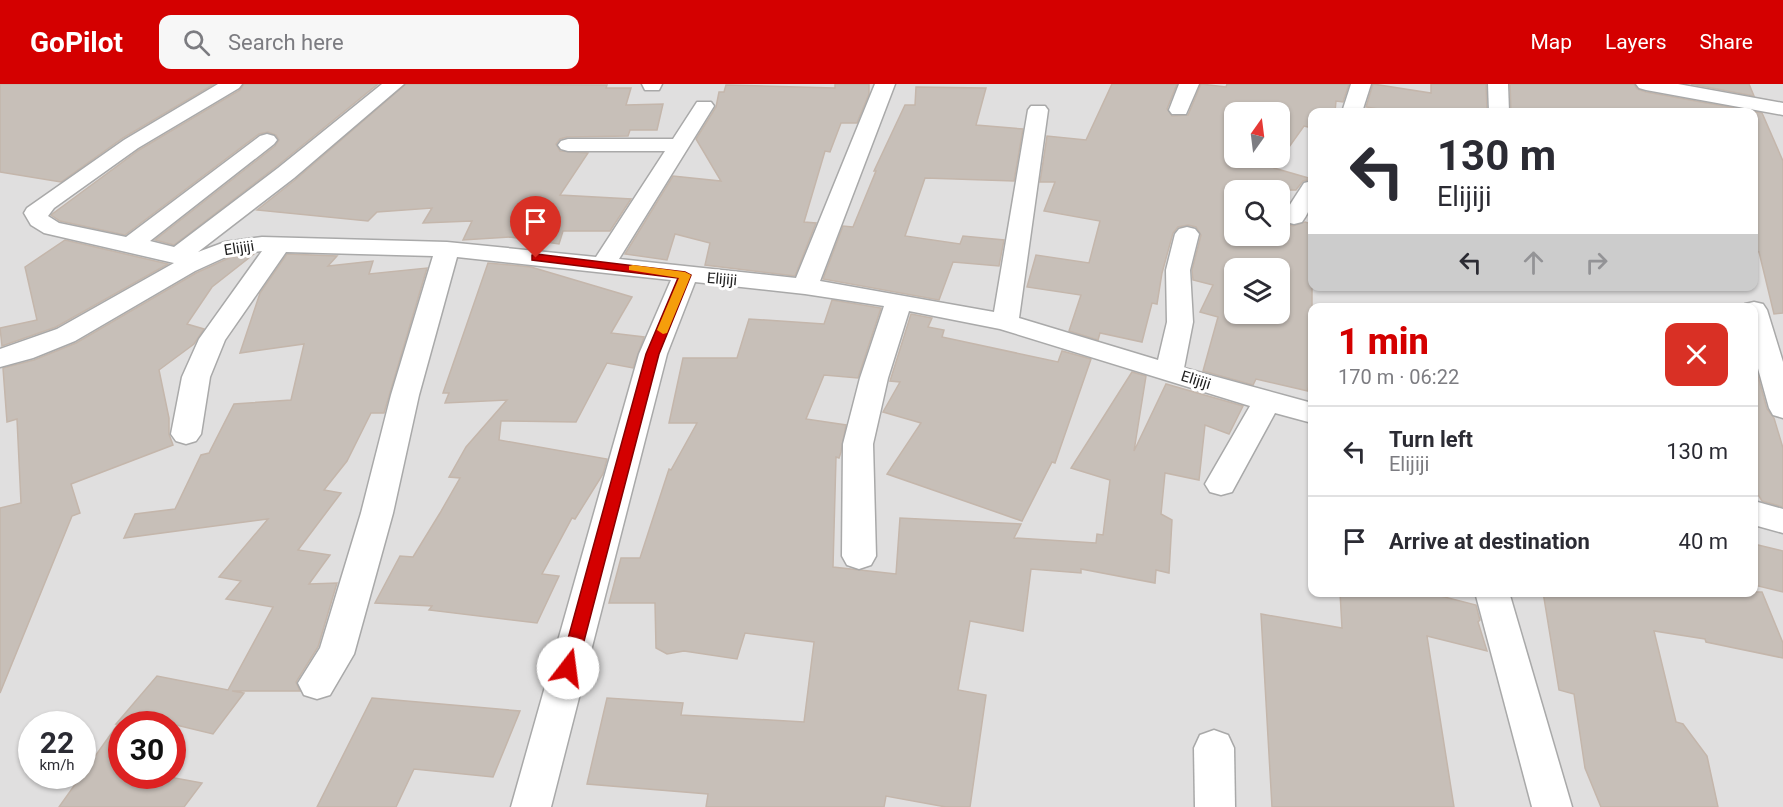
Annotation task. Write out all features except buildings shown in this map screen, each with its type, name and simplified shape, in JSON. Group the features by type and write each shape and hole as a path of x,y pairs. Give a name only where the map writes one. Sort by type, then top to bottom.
{"street":[{"path":"232,84 131,144 46,203 35,213 39,220 52,228 131,243 188,257 286,172 394,84"},
{"path":"804,286 885,84"},
{"path":"1179,110 1189,84"},
{"path":"1353,108 1361,84"},
{"path":"1498,84 1499,108"},
{"path":"1646,84 1783,109"},
{"path":"1692,93 1696,108"},
{"path":"604,264 704,106"},
{"path":"1005,322 1038,110"},
{"path":"131,243 204,190 267,140"},
{"path":"568,145 678,146"},
{"path":"1294,217 1308,194"},
{"path":"1169,372 1180,322 1178,270 1187,234"},
{"name":"Elijiji","path":"0,358 23,352 66,335 188,257 242,245 447,249 804,286 899,301 1005,322 1308,412"},
{"path":"186,434 196,377 212,339 279,245"},
{"path":"317,683 336,654 377,513 405,395 447,249"},
{"path":"531,807 653,354 685,275"},
{"path":"859,556 858,444 874,378 899,301"},
{"path":"1758,326 1783,408"},
{"path":"1221,484 1267,401"},
{"path":"1758,514 1783,521"},
{"path":"1493,597 1552,807"},
{"path":"1214,747 1215,807"}],"shaded area":[{"path":"0,84 1783,84 1783,807 0,807"}],"slow traffic":[{"path":"633,268 685,275 663,330"}],"route":[{"path":"536,258 685,275 653,354 568,668"}]}
